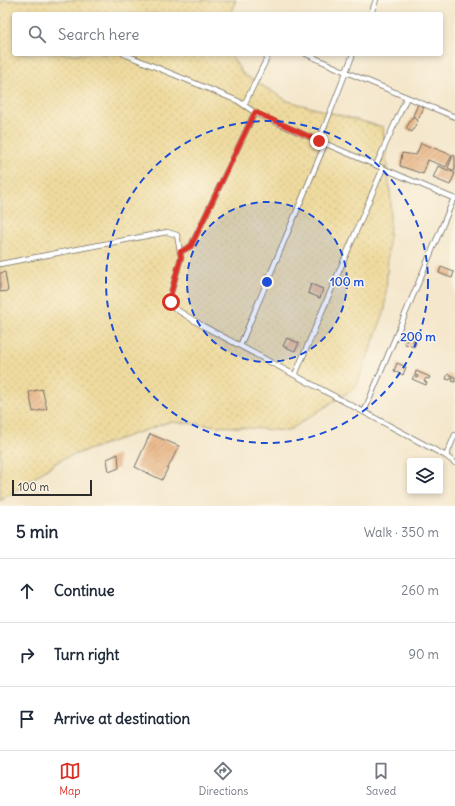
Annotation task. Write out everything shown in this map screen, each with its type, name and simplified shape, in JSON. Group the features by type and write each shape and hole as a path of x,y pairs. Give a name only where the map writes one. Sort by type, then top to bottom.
{"street":[{"path":"372,12 376,0"},
{"path":"129,56 238,101 255,112 325,144 455,198 364,412"},
{"path":"244,105 268,56"},
{"path":"310,56 455,117"},
{"path":"319,141 353,56"},
{"path":"376,165 407,97"},
{"path":"180,252 191,246 255,112"},
{"path":"240,346 325,144"},
{"path":"295,375 384,168"},
{"path":"0,264 167,232 178,235 181,257 171,293 171,302 174,308 240,346 446,456 455,463"},
{"path":"446,456 455,435"}],"sand":[{"path":"2,0 236,0 231,12 12,12 12,56 231,56 243,74 288,101 383,127 391,202 385,310 356,387 288,431 169,422 62,459 0,501 0,7"}],"building":[{"path":"418,104 424,107 419,118 413,116"},
{"path":"412,117 418,120 412,132 406,129"},
{"path":"421,143 452,155 446,167 428,160 423,174 400,166 402,153 416,155"},
{"path":"453,155 455,156 455,171 448,168"},
{"path":"438,166 455,173 450,185 433,178"},
{"path":"441,267 454,272 452,278 439,273"},
{"path":"5,272 8,291 0,292 0,273"},
{"path":"311,284 323,289 320,298 308,293"},
{"path":"408,337 414,339 413,342 416,343 414,347 405,344"},
{"path":"287,338 299,343 295,351 283,346"},
{"path":"397,363 406,367 403,375 394,371"},
{"path":"416,371 430,377 429,379 426,378 424,381 427,383 426,385 412,379 414,376 417,378 418,376 415,375"},
{"path":"448,374 455,377 455,382 452,381 453,378 451,377 450,380 446,379"},
{"path":"42,389 47,409 33,412 29,392"},
{"path":"150,434 179,446 162,480 135,467"},
{"path":"118,454 119,468 109,472 107,459"}],"route":[{"path":"171,302 171,293 181,257 180,252 191,246 255,112 319,141"}]}
